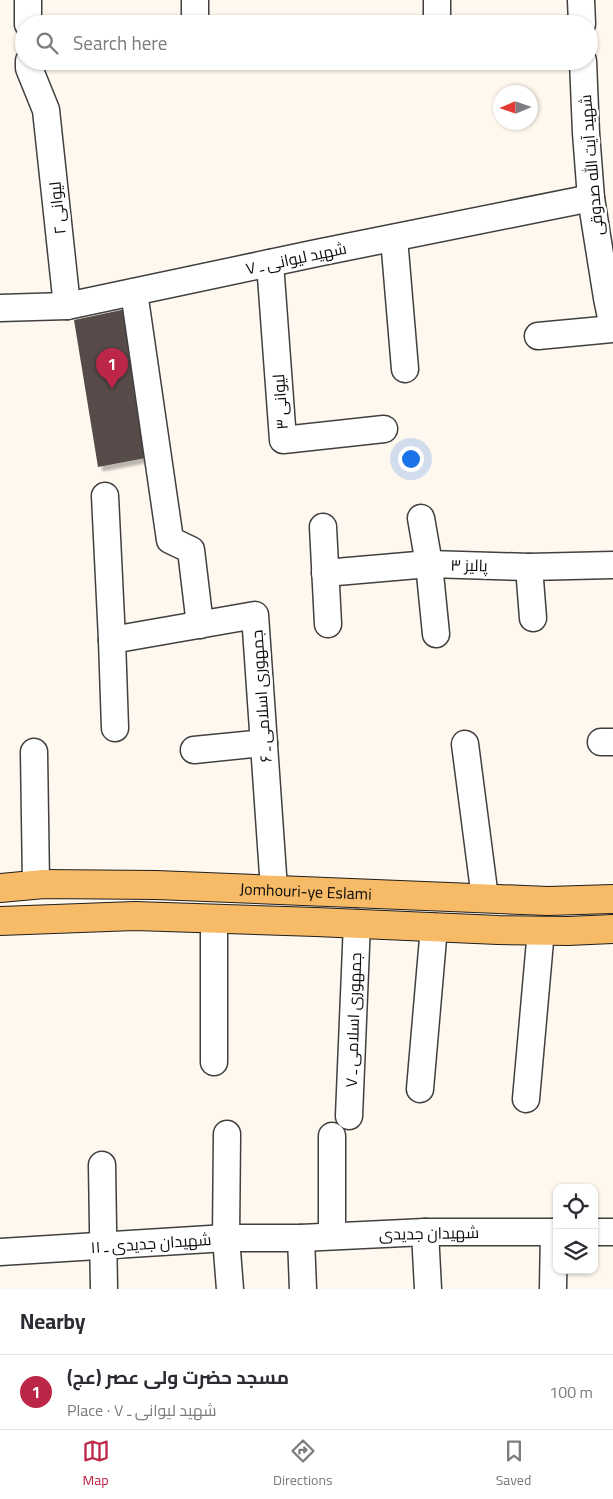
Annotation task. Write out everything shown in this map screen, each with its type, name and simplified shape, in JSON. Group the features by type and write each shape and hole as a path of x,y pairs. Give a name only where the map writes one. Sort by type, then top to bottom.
{"main road":[{"name":"Jomhouri-ye Eslami","path":"0,888 36,884 156,885 548,900 613,899"},
{"name":"Jomhouri-ye Eslami","path":"0,921 135,916 540,930 613,929"}],"street":[{"path":"28,0 28,15"},
{"path":"194,15 195,0"},
{"path":"437,0 438,15"},
{"path":"581,0 582,15"},
{"name":"لیوانی ۲","path":"30,70 46,110 67,306"},
{"name":"شهید آیت الله صدوقی","path":"583,70 591,198 607,259 607,298 613,328"},
{"name":"شهید لیوانی ـ ۷","path":"0,308 67,306 591,198"},
{"path":"394,238 405,369"},
{"name":"لیوانی ۳","path":"270,263 283,440 384,429"},
{"path":"134,292 170,540 191,550 200,625"},
{"path":"538,336 613,328"},
{"path":"105,496 115,728"},
{"path":"421,518 429,564 436,634"},
{"path":"323,527 328,624"},
{"name":"پالیز ۳","path":"325,573 429,564 613,565"},
{"path":"529,566 533,618"},
{"name":"جمهوری اسلامی ـ ۶","path":"112,640 255,616 274,889"},
{"path":"194,750 264,742"},
{"path":"465,744 485,898"},
{"path":"34,752 36,884"},
{"path":"214,918 214,1062"},
{"name":"جمهوری اسلامی ـ ۷","path":"349,1116 357,923"},
{"path":"420,1089 434,927"},
{"path":"526,1099 540,930"},
{"path":"227,1134 226,1238 230,1289"},
{"path":"332,1136 332,1236"},
{"path":"102,1164 104,1289"},
{"path":"425,1232 428,1289"},
{"name":"شهیدان جدیدی","path":"301,1238 425,1232 553,1232"},
{"path":"598,1232 613,1232"},
{"name":"شهیدان جدیدی ـ ۱۱","path":"0,1252 226,1238 301,1238"},
{"path":"301,1238 304,1289"},
{"path":"553,1289 554,1274"}],"building":[{"path":"126,309 151,457 98,467 74,320"}],"place":[{"name":"مسجد حضرت ولی عصر (عج)","path":"112,389"}]}
